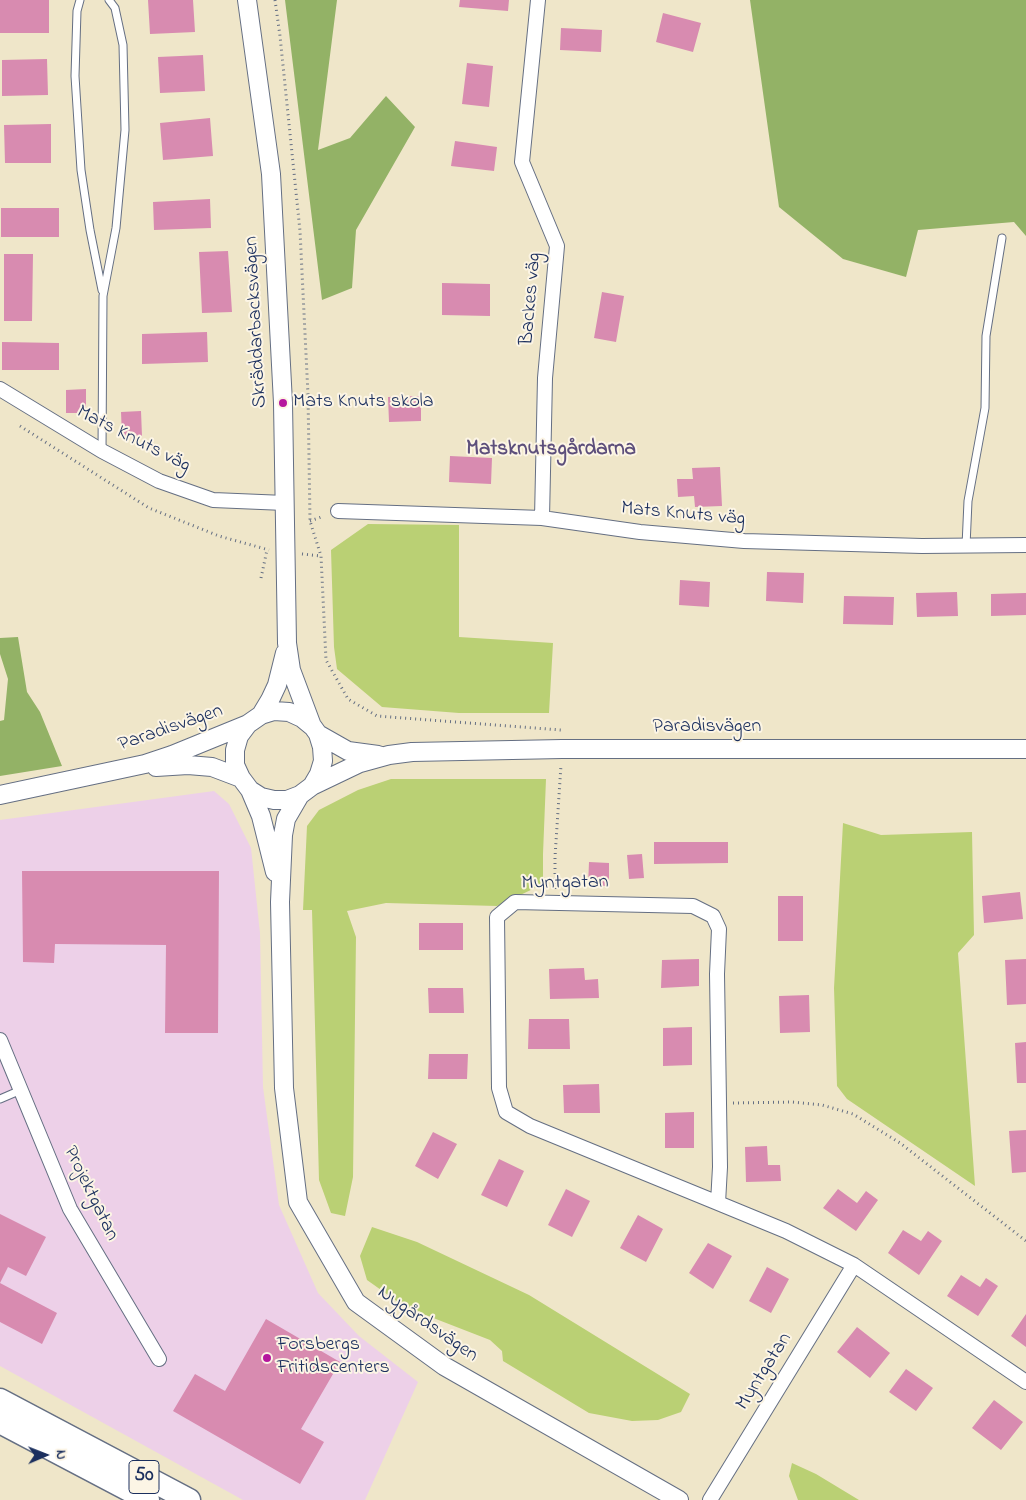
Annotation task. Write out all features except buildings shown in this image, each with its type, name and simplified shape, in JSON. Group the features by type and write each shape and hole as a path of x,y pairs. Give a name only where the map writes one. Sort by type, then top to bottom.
{"highway":[{"name":"50","path":"0,1400 189,1500"},
{"name":"50","path":"0,1422 148,1500"}],"street":[{"name":"Skräddarbacksvägen","path":"247,0 271,174 283,403 287,643 291,670 315,730"},
{"name":"Backes väg","path":"538,0 522,162 558,246 545,378 542,518"},
{"name":"Mats Knuts väg","path":"0,389 102,451 159,481 213,500 285,503"},
{"name":"Mats Knuts väg","path":"338,511 542,518 640,532 744,541 922,546 1026,545"},
{"name":"Skräddarbacksvägen","path":"254,719 270,700 277,685 287,643"},
{"path":"274,712 289,712 302,718 315,730 322,747 323,761 319,774 306,791 287,800 274,800 261,797 246,784 235,765 235,750 239,736 254,719 274,712"},
{"name":"Paradisvägen","path":"0,795 108,773 172,755 254,719"},
{"name":"Paradisvägen","path":"315,730 348,751 389,755"},
{"name":"Paradisvägen","path":"306,791 360,762 412,752 562,749 1026,749"},
{"name":"Paradisvägen","path":"108,773 188,765 212,767 246,784"},
{"name":"Nygårdsvägen","path":"246,784 261,816 269,842 280,902"},
{"name":"Nygårdsvägen","path":"306,791 286,820 283,835 280,902 284,1088 298,1202 356,1302 444,1366 679,1500"},
{"name":"Myntgatan","path":"718,1203 720,1167 718,929 713,916 693,906 515,902 497,917 499,1088 506,1112 530,1126 786,1231 854,1265 1026,1382"},
{"name":"Projektgatan","path":"0,1040 70,1209 158,1359"},
{"name":"Myntgatan","path":"710,1500 854,1265"}],"lane":[{"path":"80,0 77,11 75,76 81,170 103,296"},
{"path":"102,451 103,296 116,228 125,130 123,45 115,8 109,0"},
{"path":"966,546 968,501 985,408 986,336 1002,238"},
{"path":"0,1099 21,1090"}],"path":[{"path":"20,426 149,508 219,536"},
{"path":"261,578 267,550"},
{"path":"720,1103 792,1102 822,1105 853,1114 900,1143 1026,1241"}],"shaded area":[{"path":"214,791 229,804 251,848 260,933 263,1087 279,1205 318,1293 359,1336 418,1382 365,1500 243,1500 0,1366 0,820"}],"green space":[{"path":"285,0 337,0 318,150 350,138 386,96 415,127 356,230 352,288 322,300"},
{"path":"750,0 1026,0 1026,236 1014,222 918,230 906,277 843,259 779,207"},
{"path":"368,524 459,525 459,637 553,643 549,713 459,713 382,707 337,669 334,647 331,550"},
{"path":"18,637 27,692 40,712 62,766 0,776 0,721 4,720 8,679 0,654 0,638"},
{"path":"391,779 546,779 543,888 535,888 497,906 386,903 347,911 356,937 353,1177 345,1216 331,1213 319,1180 312,910 303,910 307,826 319,810 358,790"},
{"path":"843,823 881,835 972,832 974,935 958,953 975,1186 847,1099 837,1086 834,988"},
{"path":"372,1227 417,1242 529,1295 690,1394 681,1412 658,1420 632,1421 589,1413 503,1361 502,1351 490,1340 405,1307 367,1280 360,1256"},
{"path":"792,1463 816,1474 859,1500 798,1500 789,1476"}],"place":[{"name":"Mats Knuts skola","path":"283,403"},
{"name":"Forsbergs Fritidscenters","path":"267,1358"}],"district":[{"name":"Matsknutsgårdarna","path":"551,451"}]}
